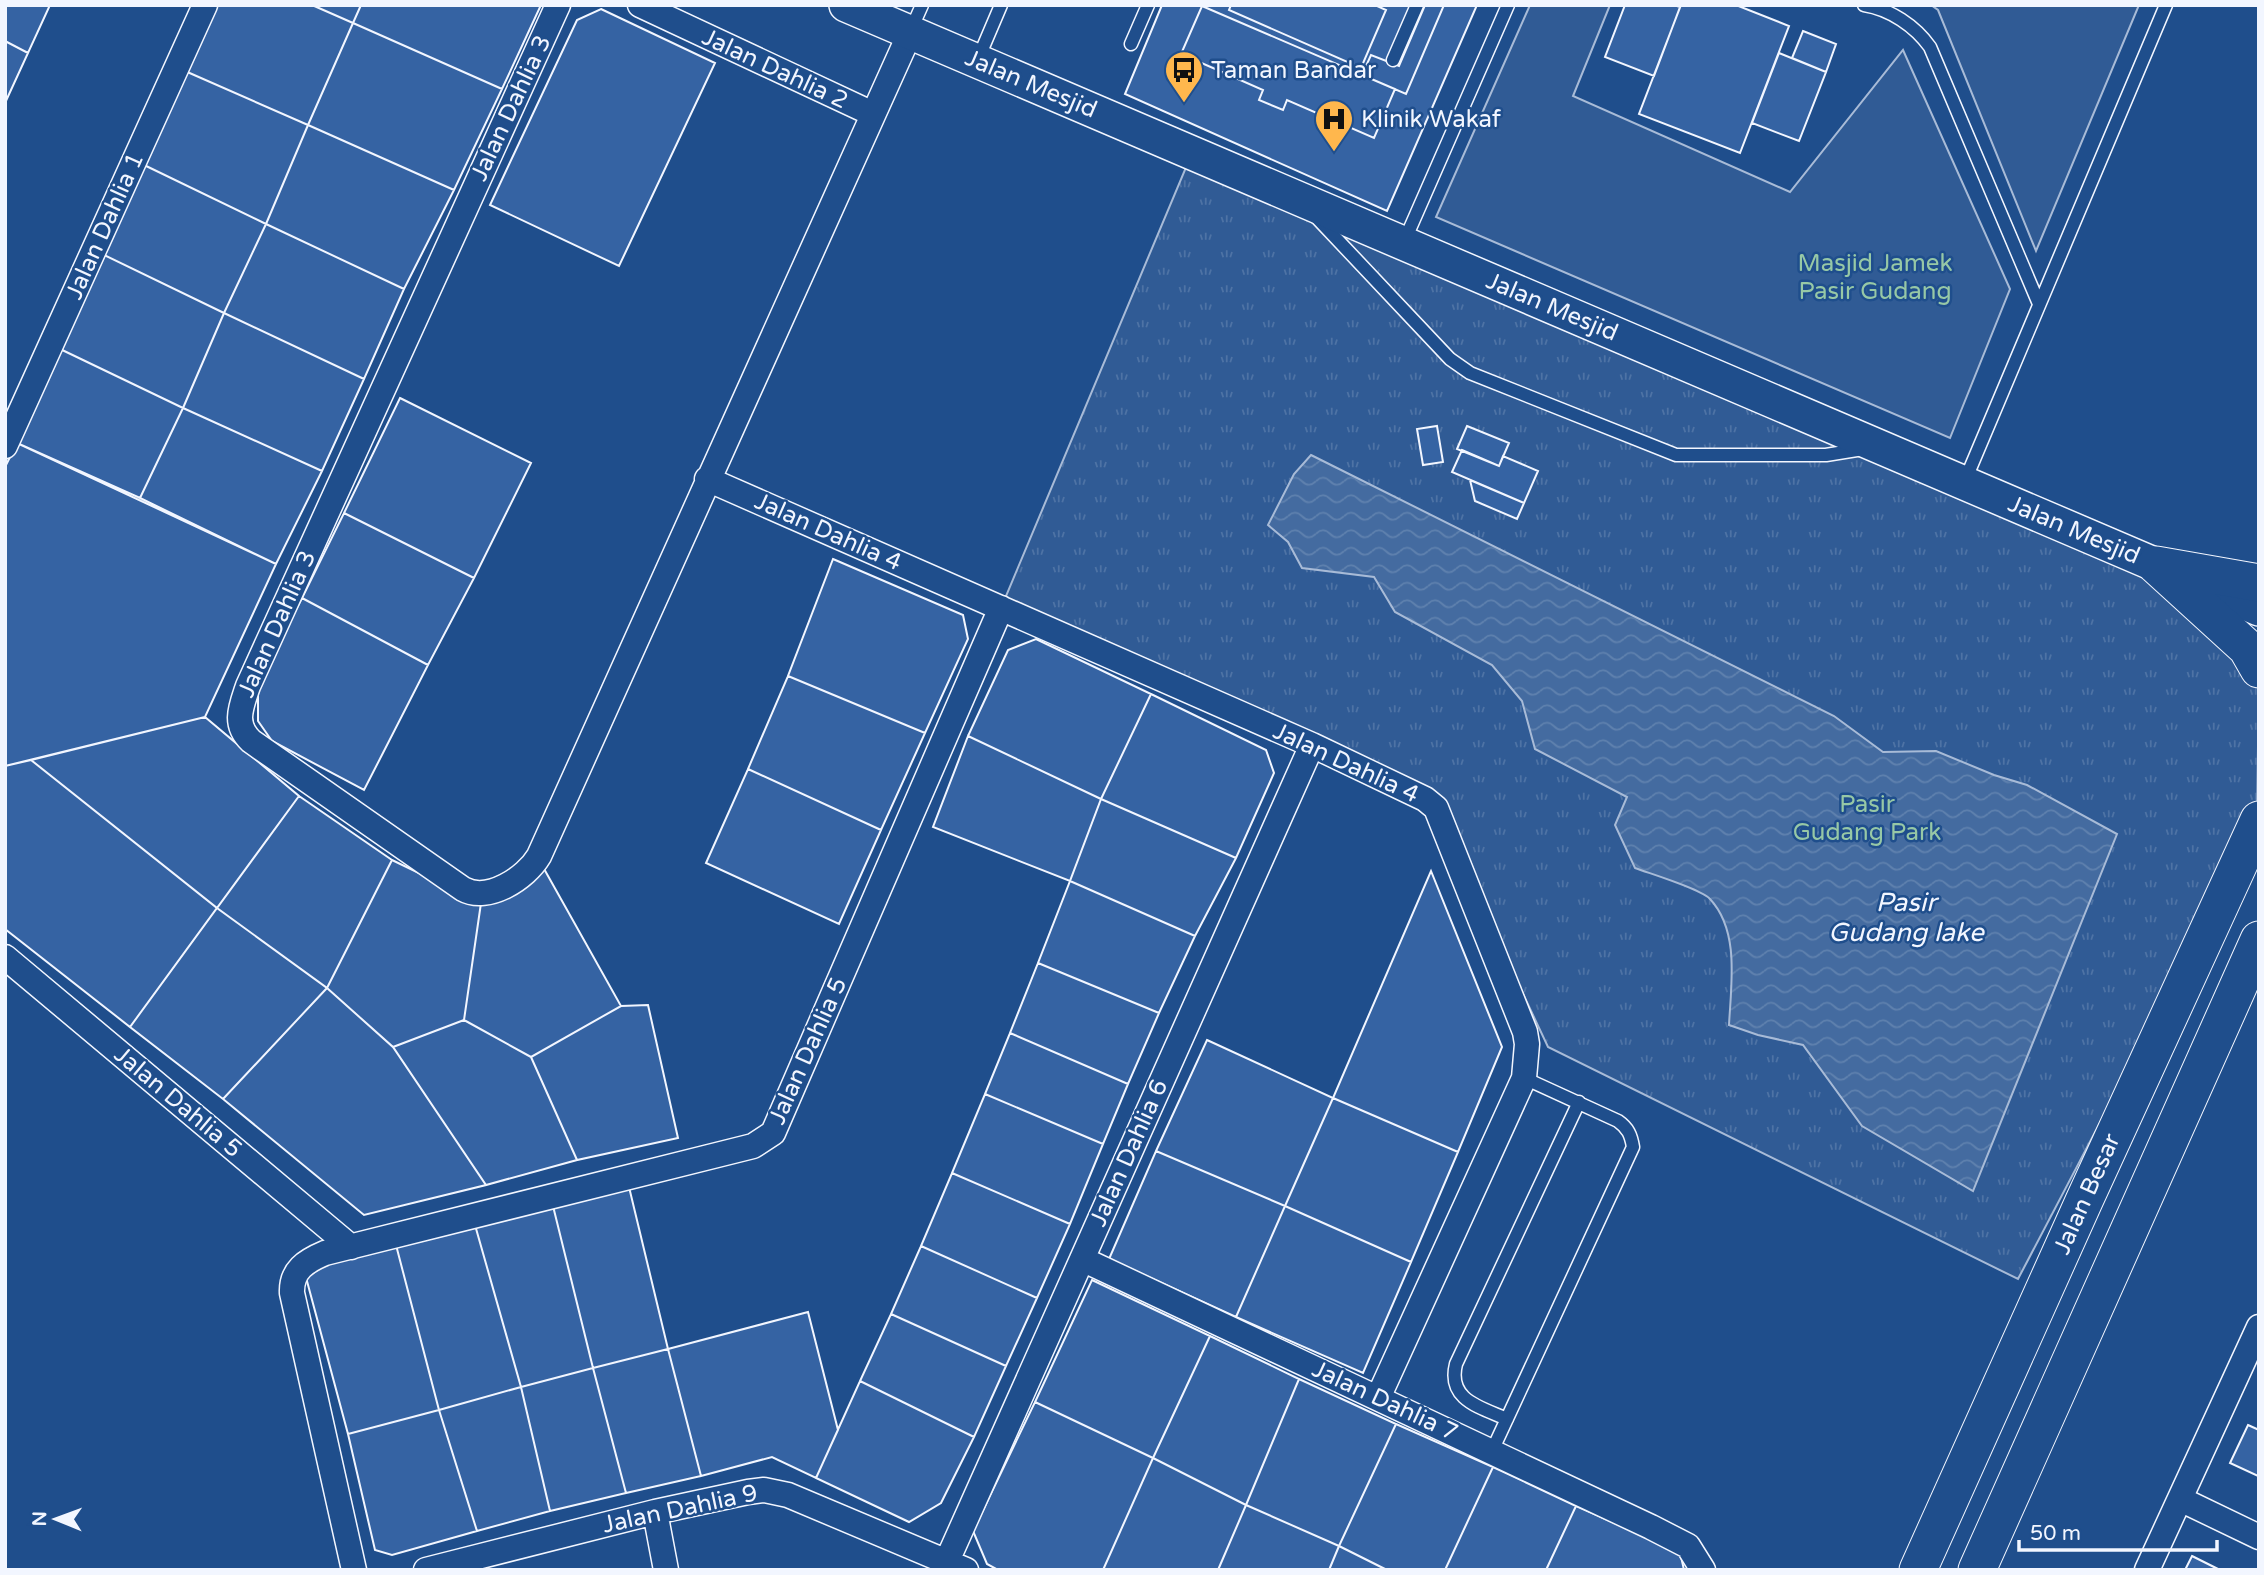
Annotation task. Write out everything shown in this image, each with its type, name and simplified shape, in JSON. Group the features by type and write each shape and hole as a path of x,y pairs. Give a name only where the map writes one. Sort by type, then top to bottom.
{"main road":[{"name":"Jalan Mesjid","path":"846,5 916,19 977,61 2259,609"},
{"path":"2156,565 2259,583"},
{"path":"2156,565 2247,648 2259,668"},
{"name":"Jalan Besar","path":"1919,1570 2258,819"},
{"path":"1977,1570 2259,940"}],"street":[{"name":"Jalan Dahlia 1","path":"5,446 205,5"},
{"name":"Jalan Dahlia 3","path":"558,5 248,686 239,716 244,734 463,889 479,893 506,886 534,864 539,856 916,19"},
{"name":"Jalan Dahlia 2","path":"640,5 873,114"},
{"name":"Jalan Dahlia 4","path":"707,479 1312,745 1425,799 1436,808 1525,1032 1527,1044 1524,1078 1378,1398"},
{"name":"Jalan Dahlia 5","path":"354,1570 291,1286 295,1272 313,1258 325,1253 752,1146 773,1133 1001,608"},
{"name":"Jalan Dahlia 6","path":"956,1565 1082,1259 1312,745"},
{"name":"Jalan Dahlia 5","path":"5,957 351,1247"},
{"name":"Jalan Dahlia 7","path":"1082,1259 1688,1546 1703,1570"},
{"path":"2147,1570 2259,1327"},
{"name":"Jalan Dahlia 9","path":"426,1570 655,1512 772,1490 956,1565"},
{"path":"2180,1499 2259,1537"},
{"path":"655,1512 666,1570"}],"lane":[{"path":"977,61 1001,5"},
{"path":"1131,44 1148,5"},
{"path":"1393,60 1417,5"},
{"path":"1404,244 1507,5"},
{"path":"1864,5 1875,7 1914,27 1930,47 2039,304"},
{"path":"1964,483 2166,5"},
{"path":"1298,198 1450,359 1470,373 1676,455 1826,456 1877,447"},
{"path":"1492,1451 1633,1147 1632,1136 1618,1121 1524,1078"},
{"path":"1507,1419 1460,1395 1453,1375 1455,1364 1579,1102"}],"green space":[{"name":"Pasir Gudang Park","path":"1192,153 2156,565 2259,669 2257,823 2018,1279 1548,1047 1439,815 1001,608"}],"shaded area":[{"name":"Masjid Jamek Pasir Gudang","path":"1530,5 1610,5 1573,96 1790,192 1903,50 2010,289 1950,438 1436,217"},
{"path":"1931,5 2139,5 2036,251 1938,10"}],"water":[{"name":"Pasir Gudang lake","path":"1311,455 1834,716 1883,752 1936,751 1994,775 2027,785 2117,834 1973,1191 1862,1126 1803,1045 1729,1025 1732,959 1730,942 1720,912 1705,895 1635,868 1615,825 1627,797 1535,749 1522,701 1492,665 1395,612 1374,577 1302,568 1288,542 1268,525 1294,474"}],"building":[{"path":"5,5 50,5 28,53 5,41"},
{"path":"212,5 312,5 353,23 308,125 185,71"},
{"path":"312,5 361,5 353,23"},
{"path":"361,5 541,5 502,89 353,23"},
{"name":"Klinik Wakaf","path":"1162,5 1477,5 1387,211 1125,94"},
{"path":"1231,5 1375,5 1386,10 1361,68 1229,10"},
{"path":"1425,5 1444,5 1406,94 1362,75 1371,55 1399,66"},
{"path":"1625,5 1680,7 1654,76 1605,57"},
{"path":"1681,5 1736,5 1789,26 1740,153 1639,114"},
{"path":"1202,6 1395,89 1374,138 1287,100 1283,110 1259,100 1263,90 1181,54"},
{"path":"601,9 715,63 619,266 490,205 577,20"},
{"path":"353,23 502,89 454,190 308,125"},
{"path":"1803,31 1836,44 1826,72 1792,58"},
{"path":"5,41 28,53 5,103"},
{"path":"1779,53 1826,72 1799,141 1752,123"},
{"path":"185,71 308,125 266,224 142,164"},
{"path":"308,125 454,190 404,289 266,224"},
{"path":"142,164 266,224 224,313 100,253"},
{"path":"266,224 404,289 364,379 224,313"},
{"path":"100,253 224,313 183,408 58,348"},
{"path":"224,313 364,379 322,471 183,408"},
{"path":"58,348 183,408 140,498 17,443"},
{"path":"400,398 531,463 474,578 344,513"},
{"path":"183,408 322,471 276,564 140,498"},
{"path":"1437,426 1443,462 1423,465 1417,429"},
{"path":"1467,426 1509,443 1499,466 1457,449"},
{"path":"17,443 276,564 205,717 5,766 5,467"},
{"path":"1462,450 1499,466 1503,456 1538,471 1524,503 1452,472"},
{"path":"1470,480 1524,503 1517,519 1475,501"},
{"path":"344,513 474,578 428,665 302,598"},
{"path":"833,559 963,615 968,639 925,733 788,676"},
{"path":"302,598 428,665 364,790 272,741 258,721 258,682"},
{"path":"1036,639 1151,694 1101,799 968,736 1008,650"},
{"path":"788,676 925,733 881,830 748,769"},
{"path":"1151,694 1266,750 1274,773 1236,858 1101,799"},
{"path":"205,717 299,796 217,908 31,760"},
{"path":"968,736 1101,799 1070,881 933,827"},
{"path":"31,760 217,908 130,1027 5,929 5,766"},
{"path":"748,769 881,830 839,924 706,863"},
{"path":"299,796 392,860 327,988 217,908"},
{"path":"1101,799 1236,858 1195,936 1070,881"},
{"path":"392,860 481,903 464,1020 393,1047 327,988"},
{"path":"543,867 621,1006 531,1057 464,1020 481,903"},
{"path":"1431,871 1502,1047 1458,1152 1333,1098"},
{"path":"1070,881 1195,936 1159,1013 1038,963"},
{"path":"217,908 327,988 223,1099 130,1027"},
{"path":"1038,963 1159,1013 1128,1084 1010,1033"},
{"path":"327,988 393,1047 486,1185 364,1215 223,1099"},
{"path":"648,1005 678,1138 577,1160 531,1057 621,1006"},
{"path":"464,1020 531,1057 577,1160 486,1185 393,1047"},
{"path":"1010,1033 1128,1084 1103,1144 985,1094"},
{"path":"1207,1040 1333,1098 1285,1206 1156,1151"},
{"path":"985,1094 1103,1144 1070,1224 952,1173"},
{"path":"1333,1098 1458,1152 1411,1262 1285,1206"},
{"path":"1156,1151 1285,1206 1236,1317 1109,1259"},
{"path":"952,1173 1070,1224 1037,1298 921,1246"},
{"path":"629,1187 668,1349 593,1368 553,1206"},
{"path":"553,1206 593,1368 521,1387 475,1225"},
{"path":"1285,1206 1411,1262 1363,1373 1236,1317"},
{"path":"475,1225 521,1387 439,1410 396,1245"},
{"path":"396,1245 439,1410 348,1434 304,1270"},
{"path":"921,1246 1037,1298 1006,1366 891,1314"},
{"path":"1092,1280 1210,1336 1153,1458 1035,1402"},
{"path":"808,1312 838,1430 816,1478 772,1457 701,1476 668,1349"},
{"path":"891,1314 1006,1366 974,1437 860,1381"},
{"path":"1210,1336 1299,1379 1246,1505 1153,1458"},
{"path":"668,1349 701,1476 626,1493 593,1368"},
{"path":"593,1368 626,1493 550,1511 521,1387"},
{"path":"1299,1379 1396,1424 1339,1546 1246,1505"},
{"path":"860,1381 974,1437 941,1503 909,1522 816,1478"},
{"path":"521,1387 550,1511 477,1531 439,1410"},
{"path":"1035,1402 1153,1458 1103,1570 998,1570 987,1564 973,1531"},
{"path":"439,1410 477,1531 392,1555 375,1550 348,1434"},
{"path":"1396,1424 1493,1467 1445,1570 1387,1570 1339,1546"},
{"path":"2248,1425 2259,1430 2258,1476 2230,1463"},
{"path":"1153,1458 1246,1505 1218,1570 1103,1570"},
{"path":"1493,1467 1576,1506 1546,1570 1445,1570"},
{"path":"1246,1505 1339,1546 1329,1570 1218,1570"},
{"path":"1576,1506 1680,1552 1684,1570 1546,1570"},
{"path":"1339,1546 1387,1570 1329,1570"},
{"path":"2192,1556 2220,1570 2185,1570"}],"place":[{"name":"Taman Bandar","path":"1184,104"},
{"name":"Klinik Wakaf","path":"1334,153"}]}
